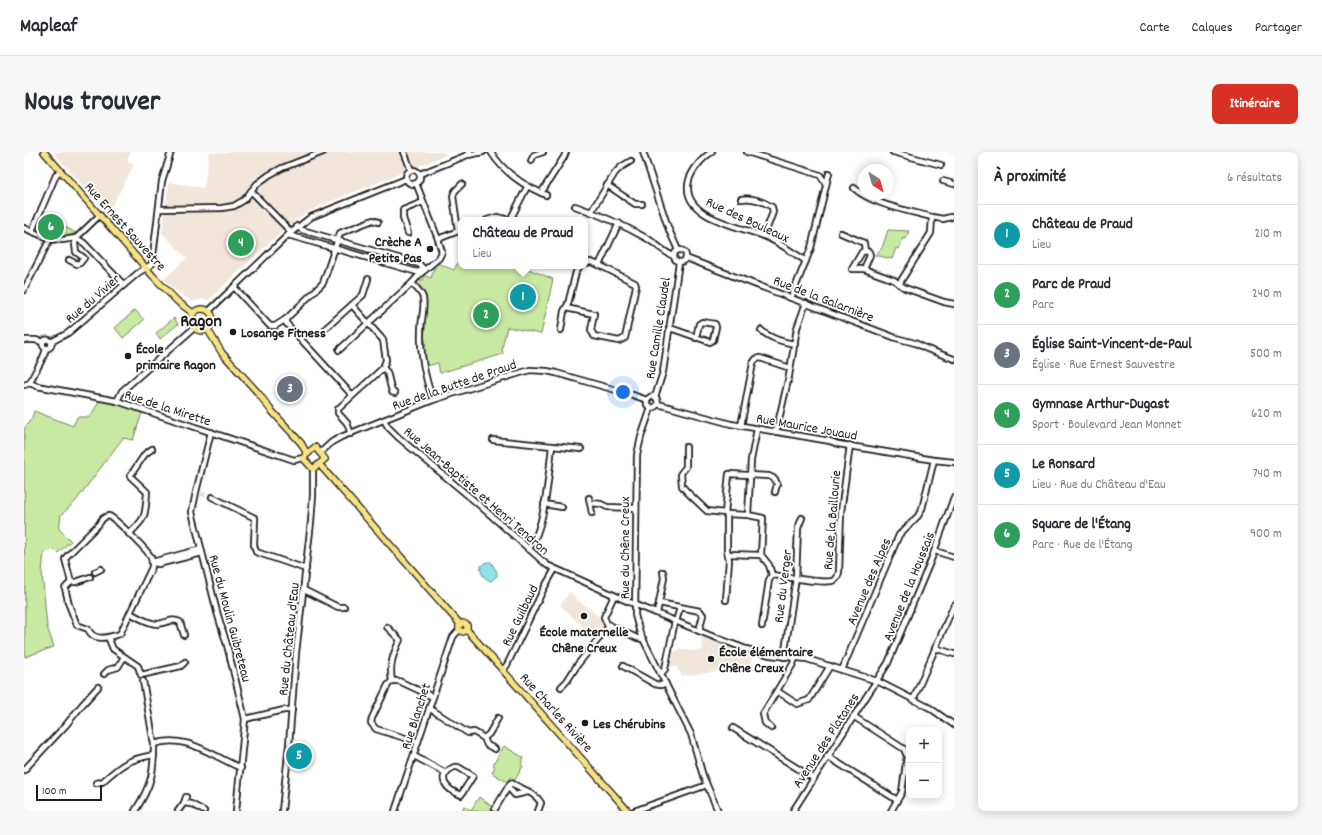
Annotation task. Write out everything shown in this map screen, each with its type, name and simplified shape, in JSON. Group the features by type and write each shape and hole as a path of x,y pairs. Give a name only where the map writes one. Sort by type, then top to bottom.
{"main road":[{"name":"Rue Ernest Sauvestre","path":"44,152 146,268 177,301 193,313"},
{"path":"201,308 209,311 214,319 208,330 202,332 194,328 191,322 193,313 201,308"},
{"path":"208,330 222,353 259,394 270,410 301,443 312,450"},
{"path":"301,443 305,456 313,469 325,459 315,447 305,456"},
{"name":"Rue Charles Rivière","path":"319,464 460,624 466,624 468,628 467,630 628,811"},
{"path":"460,624 458,628 459,630 463,632 467,630"}],"street":[{"path":"146,268 153,262 160,210 162,181 171,152"},
{"path":"160,210 228,208 239,203 262,180 276,171 323,152"},
{"path":"404,152 410,170"},
{"path":"464,156 470,152"},
{"path":"420,174 464,156 491,152 509,174 528,187 546,195"},
{"path":"531,161 534,156 543,152"},
{"path":"541,193 566,152"},
{"path":"643,152 669,230 678,250"},
{"name":"Rue des Bouleaux","path":"712,152 691,174 688,185 689,198 701,212 764,236 806,261"},
{"path":"747,152 820,175 826,184"},
{"path":"893,152 941,165"},
{"path":"591,212 618,170 631,161"},
{"path":"406,179 406,174 410,170 416,170 420,174"},
{"path":"32,231 56,175 60,171"},
{"path":"791,298 806,261 829,173"},
{"path":"406,179 411,184 416,183 420,179 420,174"},
{"path":"209,311 298,226 311,218 406,179"},
{"path":"943,181 954,184"},
{"path":"338,350 440,256 442,250 416,183"},
{"path":"458,220 453,196 455,191 462,184"},
{"path":"607,185 635,204 642,204"},
{"path":"512,217 528,187"},
{"path":"854,188 860,194 893,206 932,217 943,219 951,217"},
{"path":"251,191 289,233 335,249 417,272 424,270"},
{"path":"741,199 749,198 768,204 772,207 773,212 764,236"},
{"path":"408,233 403,218 404,210 423,202"},
{"path":"575,206 619,223 658,245 668,254 674,256 679,262 683,261 686,258 686,255 681,249 678,250"},
{"path":"24,228 50,239 62,240 76,238 100,215"},
{"path":"899,284 931,233 932,217"},
{"path":"234,287 270,326 275,326 286,319 323,282 340,233 373,220 378,222"},
{"path":"599,265 619,223"},
{"path":"298,226 302,230 420,264 424,270"},
{"path":"438,239 458,231"},
{"path":"840,233 864,243 865,251"},
{"path":"76,238 84,243 124,285"},
{"path":"76,238 76,252 84,258"},
{"path":"24,290 50,239"},
{"path":"674,256 675,252 678,250"},
{"path":"864,269 870,255 869,252 865,251"},
{"path":"865,251 862,252 852,269 864,269 894,280 905,288 944,302 954,304"},
{"path":"69,260 77,264 92,253"},
{"path":"378,261 381,253"},
{"name":"Rue de la Galarnière","path":"686,258 896,338 915,342 927,349 954,359"},
{"path":"566,308 594,314 591,330 594,336 619,341 625,338 636,286 635,283 599,265 588,262"},
{"name":"Rue Camille Claudel","path":"655,397 663,372 679,262"},
{"name":"Rue du Vivier","path":"51,342 68,333 146,268"},
{"path":"562,330 562,323 578,269"},
{"path":"326,328 363,295 368,280"},
{"path":"412,283 423,299 421,348 424,368 433,400"},
{"path":"776,432 795,344 797,328 806,303"},
{"path":"351,434 347,423 338,413 338,410 340,406 383,368 386,360 383,340 352,304"},
{"path":"286,319 286,323 352,395"},
{"path":"670,329 696,338 710,342 713,340 716,327 715,324 702,322 699,324 696,338"},
{"path":"117,401 122,391 194,328"},
{"path":"761,330 766,334 795,344"},
{"path":"24,340 43,342 46,340 51,342 50,348 46,348"},
{"path":"24,385 30,382 33,373 45,354 46,348 43,346 43,342"},
{"path":"740,426 753,363 756,359 760,358 790,368"},
{"path":"383,368 387,372 392,392 395,393"},
{"name":"Rue de la Butte de Praud","path":"320,453 332,442 433,400 520,373 537,370 556,373 647,400"},
{"name":"Rue de la Mirette","path":"30,382 37,386 117,401 294,460 305,456"},
{"path":"650,396 655,397 658,399 658,404 655,408 651,408 647,405 647,400 650,396"},
{"name":"Rue Maurice Jouaud","path":"658,404 740,426 934,460 954,462"},
{"name":"Rue du Chêne Creux","path":"651,408 641,437 637,456 635,604 637,624 643,639 691,734 707,785 718,811"},
{"name":"Rue Jean-Baptiste et Henri Tendron","path":"384,420 388,427 396,435 483,508 542,562 554,569 614,596 746,649 770,655 807,659 877,681 939,713 954,725"},
{"path":"748,515 751,460 757,429"},
{"name":"Rue du Moulin Guibreteau","path":"211,432 192,512 245,719 236,811"},
{"path":"493,440 581,449"},
{"name":"Rue de la Baillourie","path":"772,575 803,580 831,581 836,579 839,574 841,512 850,445"},
{"path":"528,549 532,544 542,518 552,446"},
{"path":"686,447 686,467 681,473 683,488 707,511 763,518 761,555 769,565 772,575 769,580 762,626"},
{"path":"129,534 144,517 147,492 130,476 145,454 152,449"},
{"name":"Avenue des Alpes","path":"842,670 899,535 918,516 922,508 934,460"},
{"name":"Rue du Château d'Eau","path":"282,811 313,495 313,469"},
{"path":"726,600 729,560 726,513 729,474 769,476 776,478 777,484 775,492"},
{"path":"196,492 201,494"},
{"path":"212,497 255,518 254,549 256,552 306,569"},
{"name":"Avenue de la Houssais","path":"877,681 888,663 935,551 954,497"},
{"path":"589,498 592,513"},
{"path":"591,503 601,504 607,507 636,508"},
{"path":"544,504 562,507"},
{"path":"71,582 66,557 105,517 109,516 114,519 150,556 152,562 152,567 120,634 102,639 94,637 88,630 77,625 69,605 65,588 71,582 76,582 90,577"},
{"name":"Rue du Verger","path":"784,657 796,578 798,528 802,518"},
{"path":"152,562 202,551"},
{"path":"935,551 954,557"},
{"path":"728,554 761,555"},
{"path":"95,572 101,569"},
{"name":"Rue Guilbaud","path":"503,670 507,665 554,569"},
{"path":"657,613 664,578 663,572"},
{"path":"304,590 338,607 344,607"},
{"path":"614,596 604,618 607,624 637,638 643,639"},
{"path":"659,603 700,611 703,615 699,631"},
{"path":"913,700 954,606"},
{"path":"661,674 665,669 680,607"},
{"path":"130,613 147,622 157,624 175,620 180,622 184,635"},
{"path":"561,687 610,625"},
{"path":"387,627 400,640 392,655 392,681"},
{"name":"Rue Blanchet","path":"395,811 453,637 459,630"},
{"path":"108,637 113,649 138,666 141,675 181,666 185,662"},
{"path":"935,648 954,654"},
{"path":"104,674 108,670 118,667 124,657"},
{"path":"771,728 765,723 763,714 793,664 795,658"},
{"path":"623,666 655,684 666,684"},
{"path":"777,691 797,704 809,700 830,666"},
{"path":"135,811 146,794 152,778 154,755 154,744 143,681"},
{"path":"418,742 376,729 371,723 372,718 388,685 392,681 399,681 433,697"},
{"name":"Avenue des Platanes","path":"793,811 827,756 877,681"},
{"path":"24,770 66,725 98,687"},
{"path":"429,708 468,733 474,732 484,738 487,745 495,749"},
{"path":"245,719 284,710 292,710"},
{"path":"853,716 904,749 907,756 902,792 891,811"},
{"path":"484,738 489,734 498,718"},
{"path":"733,728 813,778"},
{"path":"154,744 173,740 182,741 241,768"},
{"path":"96,783 102,782 125,763 136,758 154,755"},
{"path":"414,756 446,773"},
{"path":"827,756 897,800"},
{"path":"454,767 458,767 473,776 462,795 446,786 444,778 446,773 454,767"},
{"path":"495,809 511,783 528,792 540,801 541,803 538,811"},
{"path":"634,811 707,785"},
{"path":"508,787 515,795 528,792"},
{"path":"178,811 184,803 186,797"},
{"path":"184,803 191,804 204,811"}],"shaded area":[{"path":"53,152 131,152 127,160 134,165 112,206 106,211"},
{"path":"209,152 444,152 446,155 322,205 304,214 270,242 209,300 202,299 192,302 174,289 164,279 187,258 162,233 169,182 204,188"},
{"name":"École maternelle Chêne Creux","path":"569,592 603,620 602,622 605,624 596,634 591,630 589,633 560,605"},
{"name":"École élémentaire Chêne Creux","path":"701,637 726,646 727,644 753,654 750,665 746,668 680,676 681,672 678,671 678,667 669,666 672,650 676,651 680,648 692,651 703,650"}],"green space":[{"path":"40,218 50,225 56,222 76,233 62,236 40,231 37,226"},
{"path":"888,230 909,231 906,239 903,238 899,249 896,248 892,259 875,255 882,248"},
{"path":"458,262 458,269 528,269 553,279 541,334 507,327 502,348 503,354 440,373 438,363 427,366 424,348 426,346 423,337 425,332 425,325 423,323 426,311 425,296 418,286 417,281 418,279 420,281 424,279 423,275 431,278 437,263 454,270"},
{"path":"135,310 144,320 123,338 115,328"},
{"path":"174,318 178,324 160,339 156,333"},
{"path":"101,398 142,413 133,440 123,438 75,502 61,515 59,529 71,541 58,553 54,549 44,552 42,572 47,627 54,647 25,657 24,429 32,418 34,411 73,426 77,417 90,417"},
{"path":"504,746 524,758 521,764 523,766 515,780 510,777 507,782 492,773 495,766 493,765"},
{"path":"479,797 498,811 462,811 464,806 471,810"}],"water":[{"path":"487,562 491,562 497,572 497,576 491,581 485,578 481,572 481,566"}],"tunnel":[{"path":"201,494 212,497"}],"place":[{"name":"Square de l'Étang","path":"51,227"},
{"name":"Gymnase Arthur-Dugast","path":"241,243"},
{"name":"Crèche A Petits Pas","path":"430,249"},
{"name":"Château de Praud","path":"523,297"},
{"name":"Parc de Praud","path":"486,315"},
{"name":"Losange Fitness","path":"233,332"},
{"name":"École primaire Ragon","path":"128,356"},
{"name":"Église Saint-Vincent-de-Paul","path":"290,389"},
{"name":"École maternelle Chêne Creux","path":"584,616"},
{"name":"École élémentaire Chêne Creux","path":"711,659"},
{"name":"Les Chérubins","path":"585,723"},
{"name":"Le Ronsard","path":"299,756"}],"district":[{"name":"Ragon","path":"201,320"}]}
